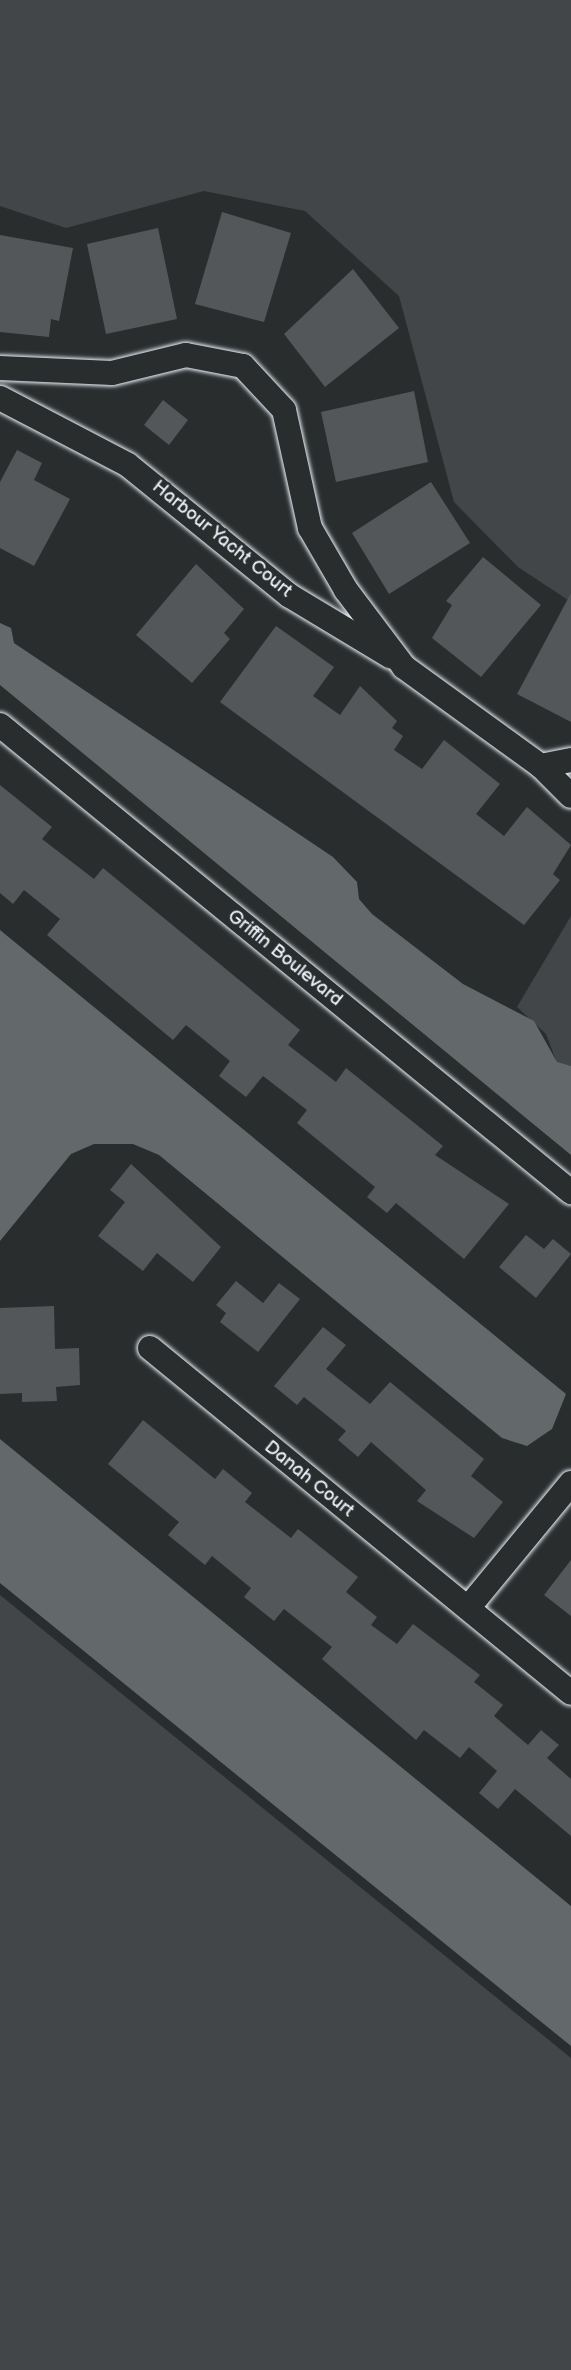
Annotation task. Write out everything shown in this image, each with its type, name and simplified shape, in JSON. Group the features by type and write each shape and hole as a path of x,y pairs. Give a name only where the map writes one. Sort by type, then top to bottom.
{"street":[{"name":"Harbour Yacht Court","path":"0,368 66,376 112,373 186,355 243,366 284,410 310,528 404,667"},
{"name":"Harbour Yacht Court","path":"0,398 128,465 290,596 404,667 541,766 571,796"},
{"name":"Griffin Boulevard","path":"0,725 571,1192"},
{"path":"541,766 571,760"},
{"name":"Danah Court","path":"150,1348 571,1693"},
{"path":"468,1608 571,1483"}],"shaded area":[{"path":"0,0 571,0 571,602 518,567 454,502 399,296 305,211 204,191 66,228 0,206"},
{"path":"0,623 11,628 14,643 333,857 357,882 359,899 372,914 463,984 534,1021 557,1062 571,1066 571,1155 0,685"},
{"path":"571,916 571,1066 557,1063 546,1034 517,1007"},
{"path":"0,930 566,1394 552,1429 527,1446 502,1438 159,1155 133,1144 94,1144 71,1154 0,1241"},
{"path":"0,1439 571,1906 571,2046 0,1583"},
{"path":"0,1595 571,2058 571,2370 0,2370"}],"building":[{"path":"222,212 291,233 264,322 195,304"},
{"path":"158,228 177,319 106,334 87,244"},
{"path":"0,235 73,248 59,321 51,319 49,337 0,332"},
{"path":"353,269 399,328 325,387 284,334"},
{"path":"414,391 428,462 336,482 321,412"},
{"path":"163,400 188,420 169,445 144,425"},
{"path":"17,450 42,463 34,480 70,499 34,566 0,548 0,482"},
{"path":"431,482 470,543 389,594 352,533"},
{"path":"483,557 541,605 481,677 432,638 452,605 446,601"},
{"path":"196,564 244,609 224,633 230,639 192,683 136,635"},
{"path":"571,593 571,722 517,694"},
{"path":"276,626 334,667 313,696 340,715 360,686 397,721 392,728 403,736 394,750 422,769 444,740 500,784 476,814 504,836 527,807 571,845 553,874 560,880 524,925 220,702"},
{"path":"0,785 52,827 42,839 94,879 103,868 300,1030 288,1045 336,1082 346,1068 443,1146 435,1155 509,1204 464,1259 396,1203 387,1213 367,1197 375,1187 297,1123 307,1110 263,1076 246,1097 219,1076 230,1061 186,1025 173,1040 47,935 60,919 24,890 13,904 0,893"},
{"path":"131,1164 221,1247 193,1282 157,1253 143,1271 98,1236 125,1202 110,1190"},
{"path":"526,1235 544,1249 553,1239 571,1254 536,1298 499,1267"},
{"path":"236,1281 263,1303 279,1283 300,1299 258,1352 220,1322 226,1313 216,1305"},
{"path":"54,1306 55,1349 79,1348 80,1385 56,1387 57,1401 22,1402 22,1393 0,1394 0,1308"},
{"path":"323,1327 346,1345 326,1369 370,1404 390,1382 484,1459 471,1476 503,1502 474,1538 417,1501 426,1490 371,1442 358,1457 338,1440 346,1431 304,1397 297,1405 274,1386"},
{"path":"143,1420 215,1479 223,1469 252,1493 245,1502 291,1538 298,1529 358,1577 346,1592 377,1617 371,1625 397,1644 413,1624 480,1675 474,1682 503,1705 494,1716 528,1745 541,1730 559,1745 547,1758 571,1779 571,1836 515,1789 498,1809 479,1793 497,1771 469,1747 460,1758 424,1730 416,1740 322,1659 332,1647 284,1609 274,1621 244,1597 251,1588 212,1556 205,1565 168,1535 179,1522 108,1464"},
{"path":"571,1560 571,1616 544,1595"}]}
